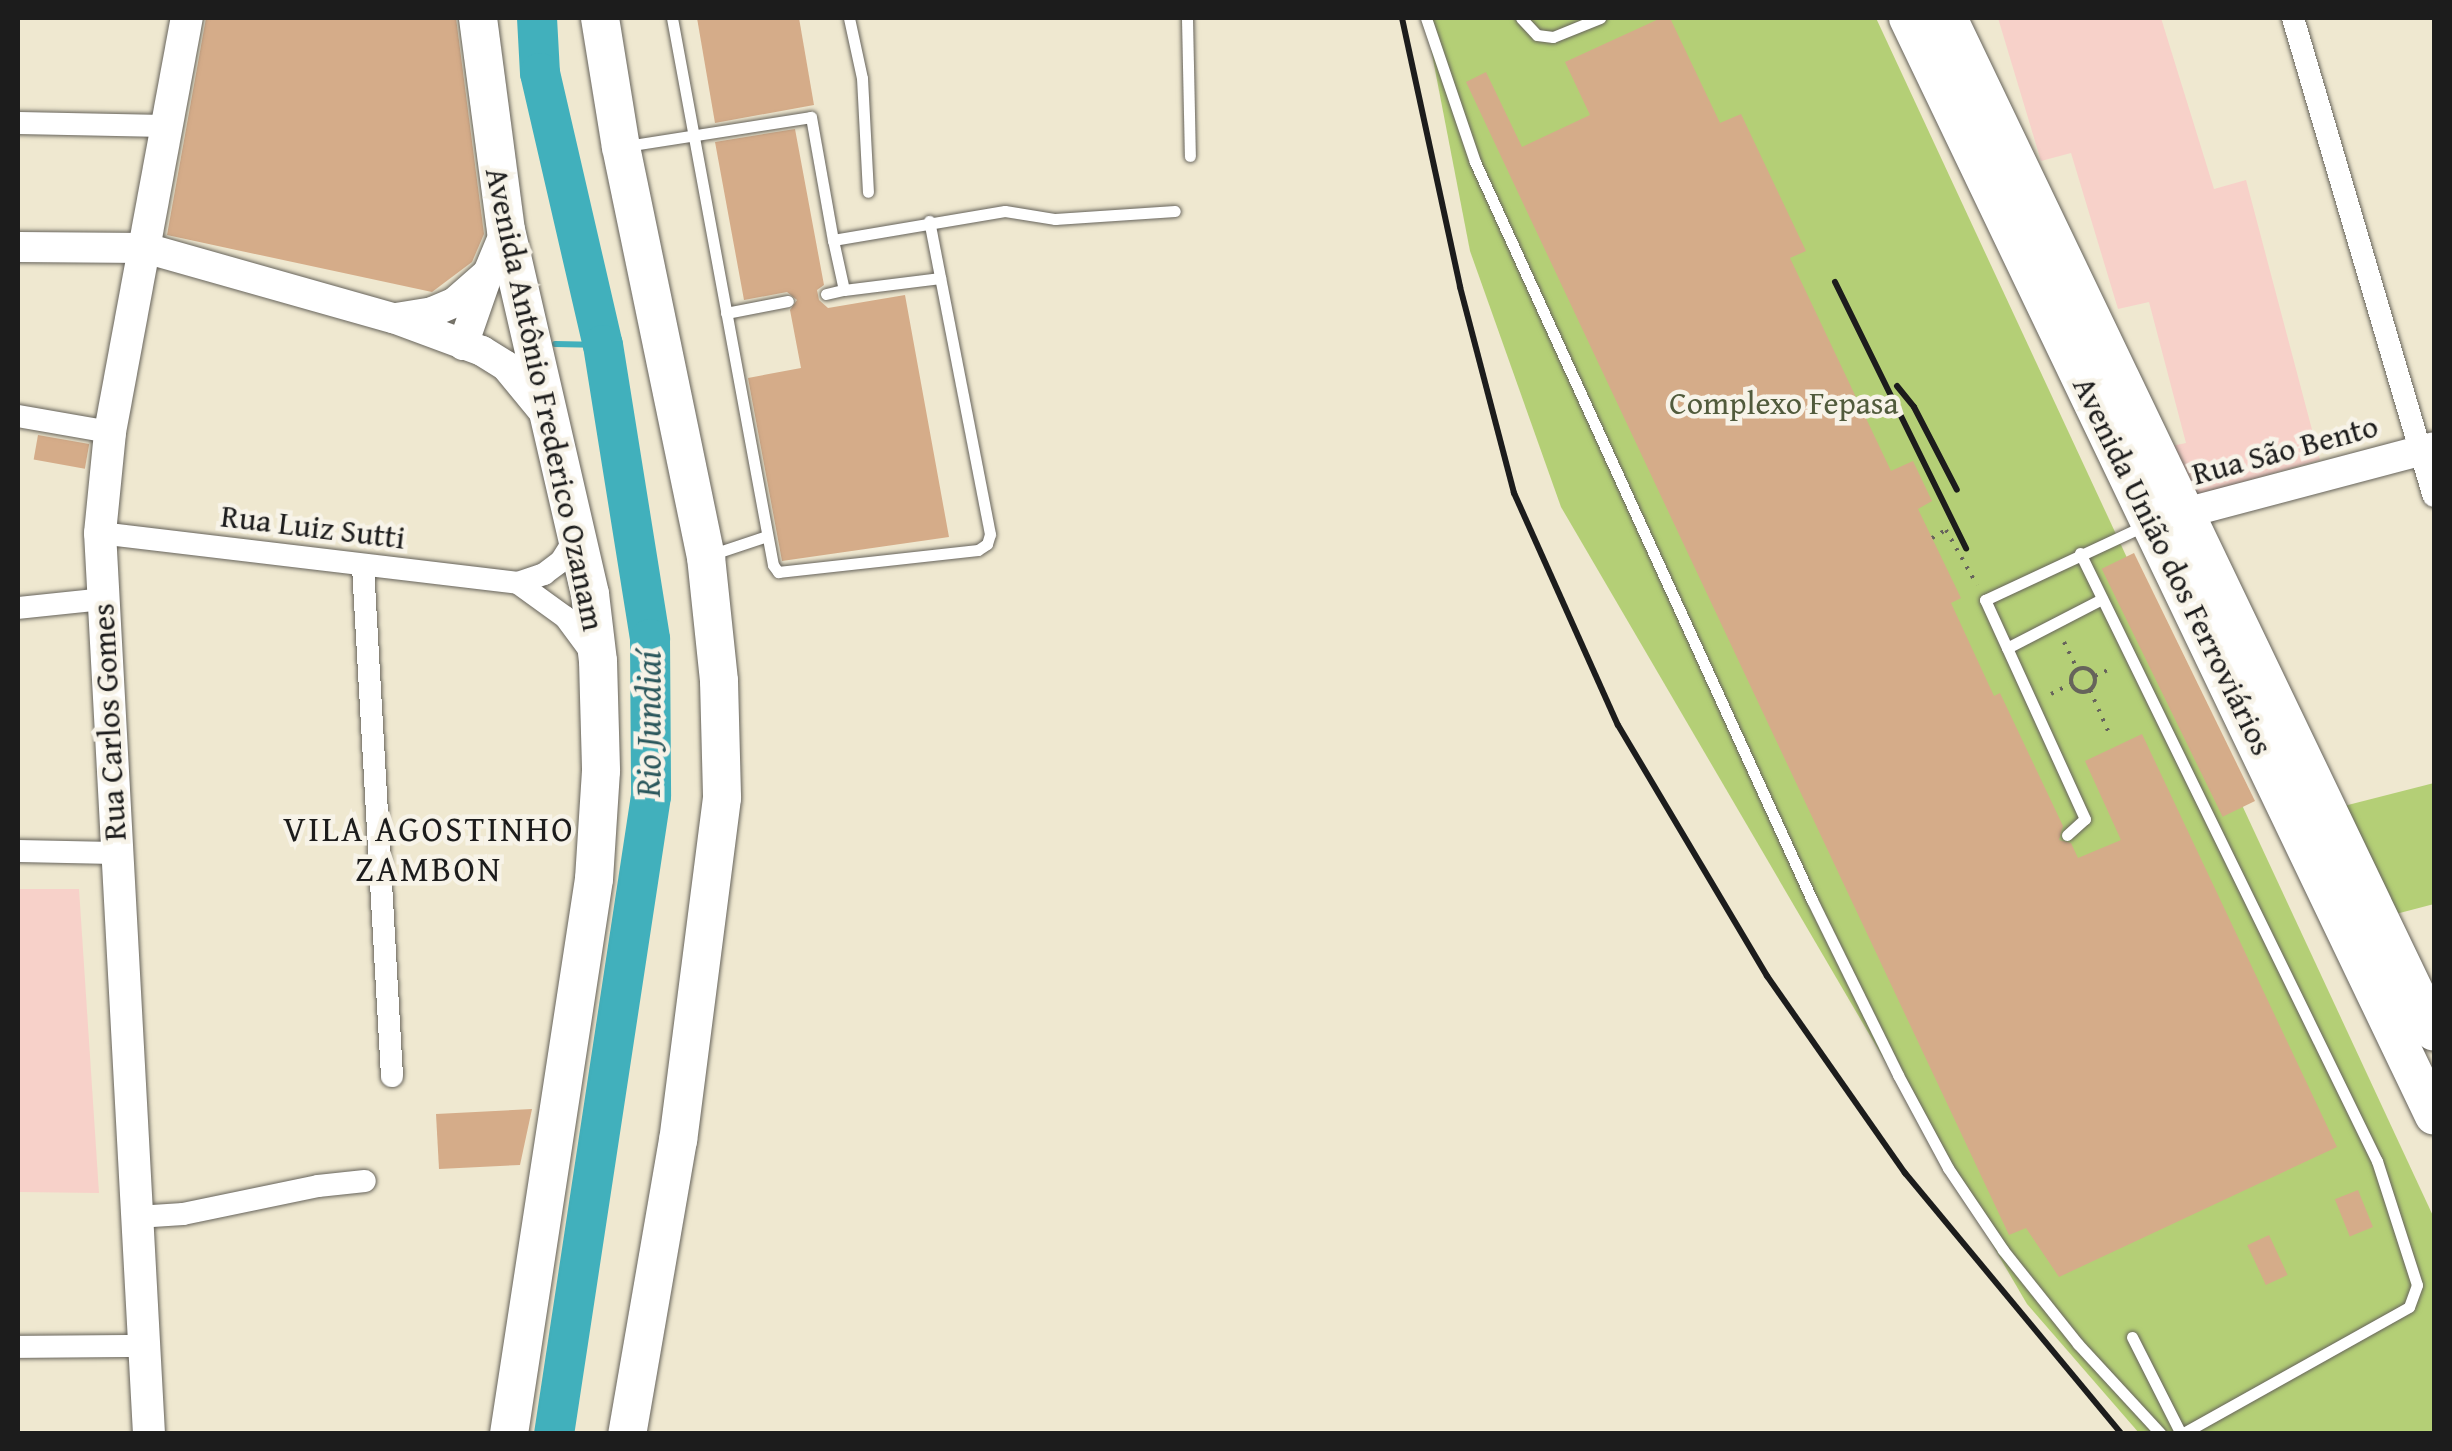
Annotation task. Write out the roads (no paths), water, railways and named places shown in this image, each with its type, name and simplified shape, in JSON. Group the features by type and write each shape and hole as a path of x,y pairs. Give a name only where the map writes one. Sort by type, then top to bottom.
{"main road":[{"name":"Rua Carlos Gomes","path":"148,1434 100,533 110,432 187,18"},
{"name":"Avenida Antônio Frederico Ozanam","path":"478,18 506,230 577,535 598,661 601,771 594,879 508,1434"},
{"path":"600,18 622,147 706,557 720,681 722,798 678,1140 627,1434"},
{"name":"Avenida União dos Ferroviários","path":"1908,18 2434,1032"},
{"name":"Avenida União dos Ferroviários","path":"1948,18 2434,1116"}],"street":[{"path":"2293,18 2427,449 2434,496"},
{"path":"18,123 166,126"},
{"path":"463,345 506,230"},
{"path":"18,248 145,248 393,318 506,366 550,420"},
{"path":"393,318 432,312 455,302 488,273"},
{"path":"18,416 110,432"},
{"name":"Rua São Bento","path":"2168,517 2427,449"},
{"name":"Rua Luiz Sutti","path":"100,533 518,583 565,617 598,661"},
{"path":"518,583 544,574 562,561 577,535"},
{"path":"363,567 392,1076"},
{"path":"18,608 104,599"},
{"path":"18,851 116,852"},
{"path":"137,1217 182,1214 318,1186 366,1182"},
{"path":"18,1347 144,1346"}],"lane":[{"path":"672,18 767,536 773,565 787,574 978,550 987,544 990,534 929,221"},
{"path":"849,18 862,78 868,192"},
{"path":"1187,18 1190,156"},
{"path":"1426,18 1475,162 1812,900 1898,1074 1948,1168 2003,1250 2078,1344 2161,1434"},
{"path":"1521,18 1537,36 1553,37 1600,18"},
{"path":"622,147 811,116 844,290"},
{"path":"833,240 1005,211 1055,220 1175,211"},
{"path":"826,294 940,278"},
{"path":"726,313 788,301"},
{"path":"2067,835 2085,818 1985,600 2080,553 2168,517"},
{"path":"706,557 767,536"},
{"path":"2080,553 2377,1161 2417,1285 2410,1307 2182,1434 2132,1336"},
{"path":"2006,648 2102,599"}],"waterway":[{"name":"Rio Jundiaí","path":"537,18 540,73 603,345 650,639 651,796 554,1434"},
{"path":"555,344 603,345"}],"railway":[{"path":"1402,18 1460,287 1514,493 1618,725 1767,976 1905,1173 2122,1434"},
{"path":"1835,282 1966,548"},
{"path":"1897,386 1914,407 1957,490"}],"district":[{"name":"VILA AGOSTINHO ZAMBON","path":"429,849"}],"park label":[{"name":"Complexo Fepasa","path":"1784,403"}]}
